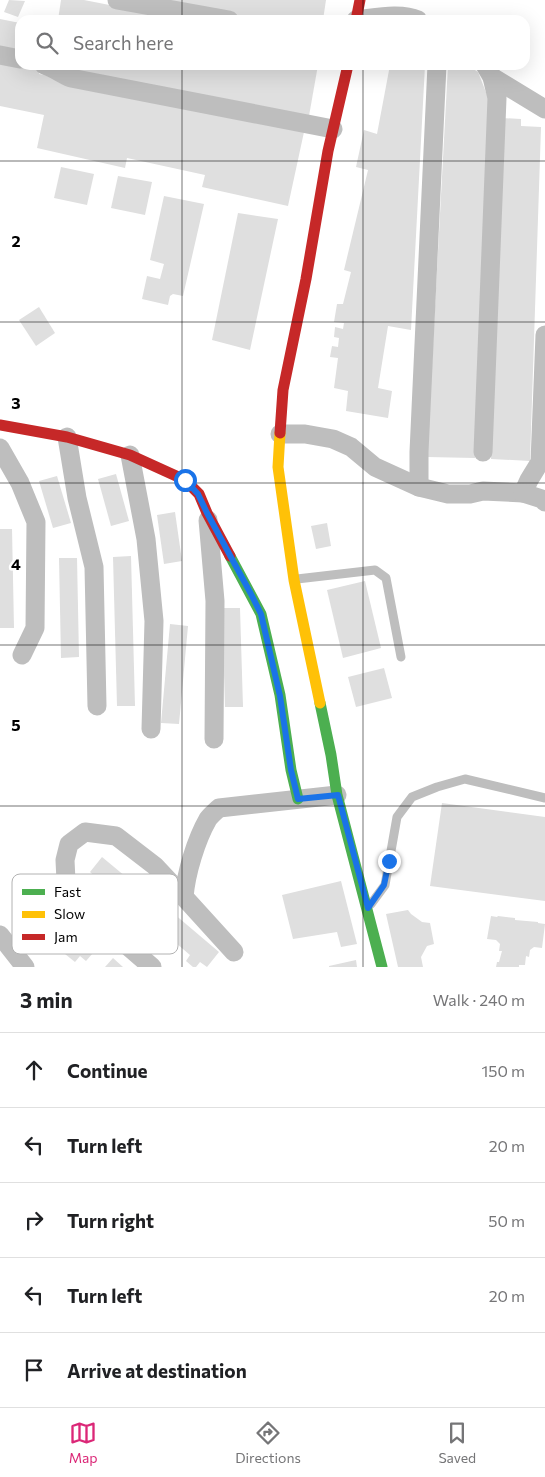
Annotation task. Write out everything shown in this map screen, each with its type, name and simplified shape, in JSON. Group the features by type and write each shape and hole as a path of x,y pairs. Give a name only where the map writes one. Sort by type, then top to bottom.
{"main road":[{"path":"357,15 360,0"},
{"path":"347,70 328,151 306,279 283,390 278,467 294,580 338,795 382,967"},
{"path":"0,425 67,437 130,455 185,480 198,494 261,614 280,696 291,770 298,799"}],"street":[{"path":"117,0 201,15"},
{"path":"0,54 15,58"},
{"path":"56,70 71,78 333,129"},
{"path":"418,487 437,70"},
{"path":"489,71 545,109"},
{"path":"483,452 497,98 489,71"},
{"path":"523,493 540,462 545,335"},
{"path":"280,434 305,434 333,438 351,447 375,467 418,487 448,494 470,494 483,491 523,493 542,499 545,502"},
{"path":"67,437 77,498 94,567 96,706"},
{"path":"0,448 20,483 36,522 35,628 22,656"},
{"path":"130,455 146,539 154,621 151,729"},
{"path":"207,513 214,601 214,739"},
{"path":"184,897 185,884 196,847 209,817 219,808 338,795"},
{"path":"66,874 65,860 69,844 86,832 116,836 162,874"},
{"path":"178,891 234,952"},
{"path":"0,935 12,950"},
{"path":"15,954 25,967"},
{"path":"137,954 152,967"}],"lane":[{"path":"294,580 375,570 386,578 401,657"},
{"path":"368,908 384,885 397,818 412,797 437,787 465,780 545,798"}],"building":[{"path":"9,0 25,1 19,15 15,16 4,12"},
{"path":"61,0 84,0 160,15 59,15"},
{"path":"154,0 326,0 324,15 232,15"},
{"path":"0,19 15,22 15,54 0,51"},
{"path":"0,58 15,63 15,70 40,70 39,74 304,132 288,206 202,187 205,175 127,158 125,168 37,148 44,115 0,106"},
{"path":"60,70 317,70 309,116"},
{"path":"389,70 425,70 411,330 388,326 378,388 392,391 388,418 346,411 348,391 334,388 338,358 330,357 332,346 338,347 339,338 334,337 335,327 343,329 344,323 334,322 337,304 343,304 351,272 344,270 368,170 356,167 364,130 377,134"},
{"path":"448,70 475,70 478,72 491,105 475,458 427,457"},
{"path":"502,118 521,119 521,126 541,127 530,461 491,459"},
{"path":"61,167 94,174 87,205 54,198"},
{"path":"118,176 152,182 145,215 111,208"},
{"path":"164,196 204,204 183,296 173,294 170,296 168,305 142,299 147,276 160,279 164,264 150,260"},
{"path":"238,213 278,219 250,350 212,340"},
{"path":"39,307 55,333 36,346 19,320"},
{"path":"116,474 129,521 111,526 98,479"},
{"path":"57,476 71,523 53,528 39,481"},
{"path":"175,512 182,561 164,564 157,515"},
{"path":"327,523 331,546 316,549 311,526"},
{"path":"0,529 12,529 14,628 0,628"},
{"path":"131,556 135,706 117,706 113,557"},
{"path":"59,558 77,558 79,657 61,658"},
{"path":"365,581 381,648 343,658 327,590"},
{"path":"222,608 240,608 243,707 225,707"},
{"path":"170,624 188,626 179,724 161,723"},
{"path":"384,668 392,698 356,707 348,677"},
{"path":"442,803 545,817 545,901 430,886"},
{"path":"102,857 122,874 92,874 90,872"},
{"path":"341,881 357,944 341,947 337,932 293,939 282,895"},
{"path":"408,910 422,922 430,923 434,944 427,946 421,957 423,967 398,967 386,914"},
{"path":"491,916 515,918 515,920 545,924 542,948 534,947 530,950 529,957 526,956 525,965 519,965 519,967 496,967 502,951 499,951 500,944 496,940 487,939"},
{"path":"178,917 219,952 207,967 200,962 196,967 193,967 186,961 190,955 178,945"},
{"path":"65,954 92,954 86,961 80,956 75,962"},
{"path":"113,958 123,967 105,967"},
{"path":"356,960 357,967 329,967 329,966"}],"traffic: fast":[{"path":"230,556 261,614 280,695 291,770 298,799"},
{"path":"320,703 337,795 382,967"}],"traffic: slow":[{"path":"280,433 278,467 294,580 320,703"}],"traffic: jam":[{"path":"357,15 360,0"},
{"path":"280,433 283,390 306,279 328,151 347,70"},
{"path":"0,425 67,437 130,455 185,480 199,494 230,556"}],"route":[{"path":"185,480 198,494 261,614 280,696 291,770 298,799 338,795 368,908 384,885 389,861"}]}
